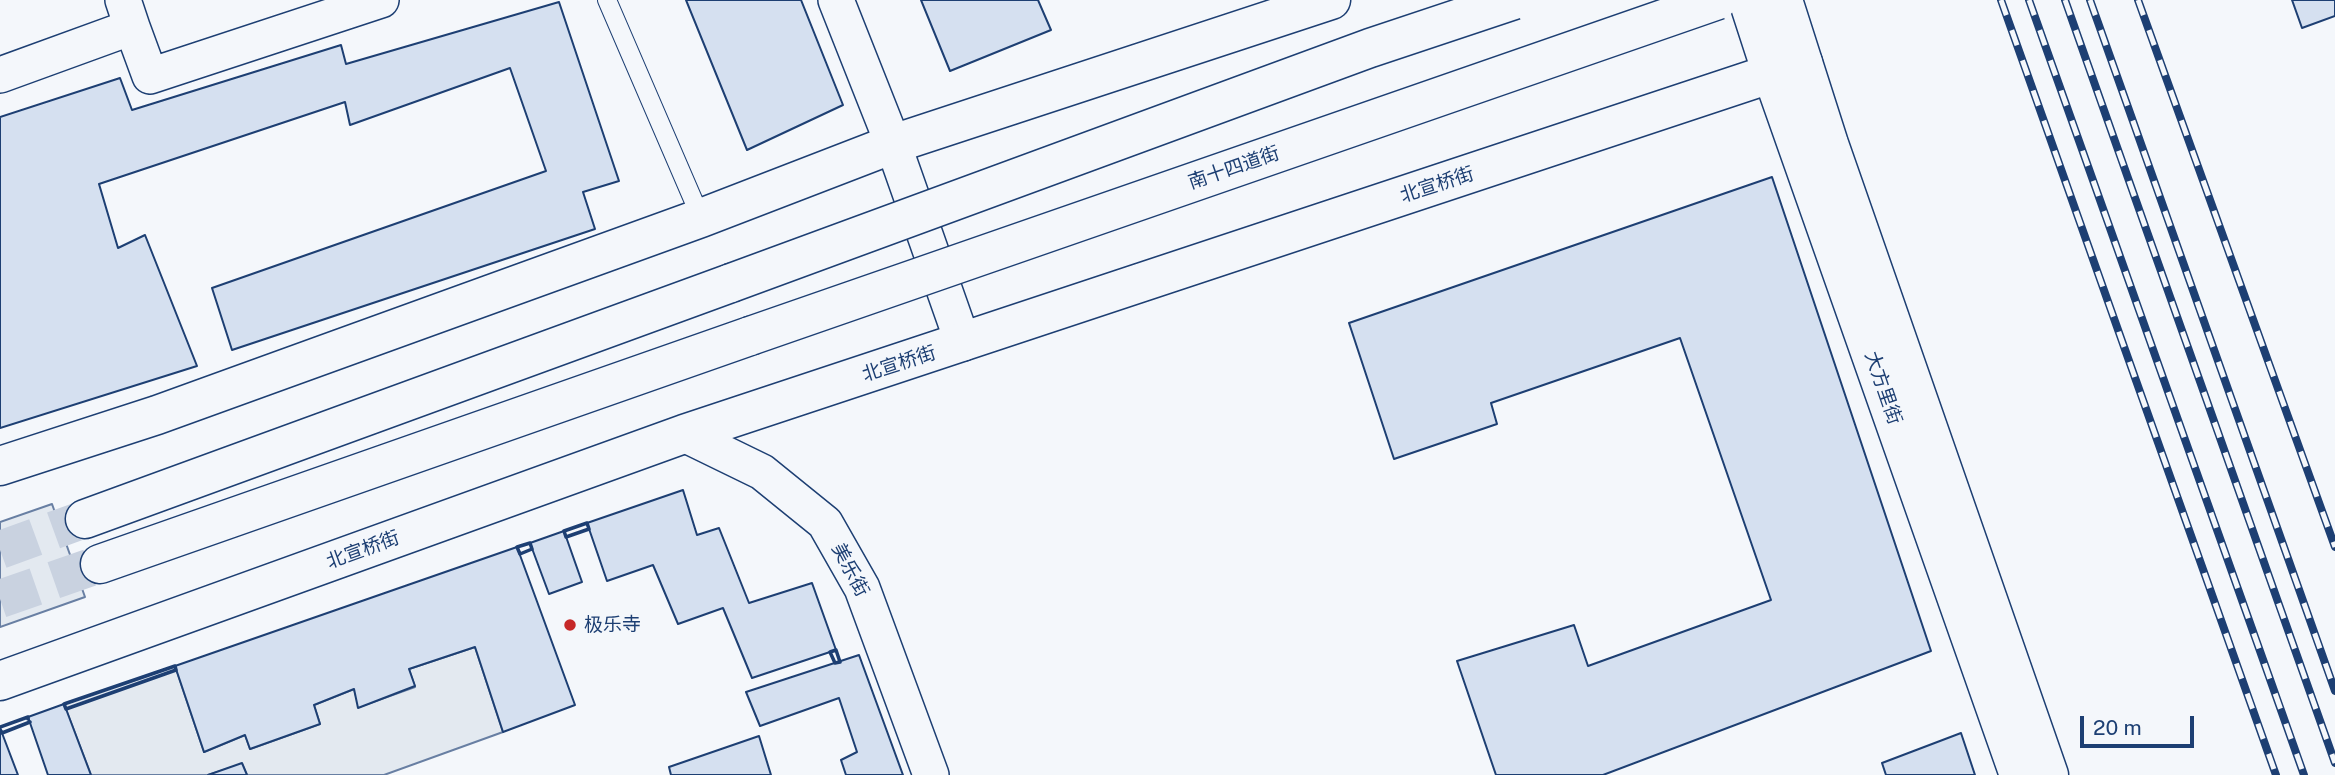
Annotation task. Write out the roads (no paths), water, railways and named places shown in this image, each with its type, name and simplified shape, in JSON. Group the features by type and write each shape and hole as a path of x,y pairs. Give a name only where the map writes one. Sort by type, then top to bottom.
{"main road":[{"path":"0,466 157,415 701,218 894,144 1331,0"},
{"path":"85,519 1370,48 1514,0"},
{"name":"南十四道街","path":"100,564 1718,0"},
{"name":"大方里街","path":"1748,0 1788,68 2049,775"},
{"name":"大方里街","path":"1783,0 1788,68 2019,775"},
{"name":"北宣桥街","path":"0,681 684,435 1788,68"}],"street":[{"path":"836,0 894,144 962,342"},
{"path":"0,75 127,14 150,76 377,1"},
{"name":"美乐街","path":"684,435 762,472 825,523 862,588 930,775"}],"lane":[{"path":"607,0 701,218"}],"tunnel":[{"path":"0,550 85,519"},
{"path":"0,599 100,564"}],"railway":[{"path":"2001,0 2276,775"},
{"path":"2029,0 2304,775"},
{"path":"2065,0 2335,763"},
{"path":"2090,0 2335,691"},
{"path":"2138,0 2335,547"}],"place":[{"name":"极乐寺","path":"570,625"}]}
